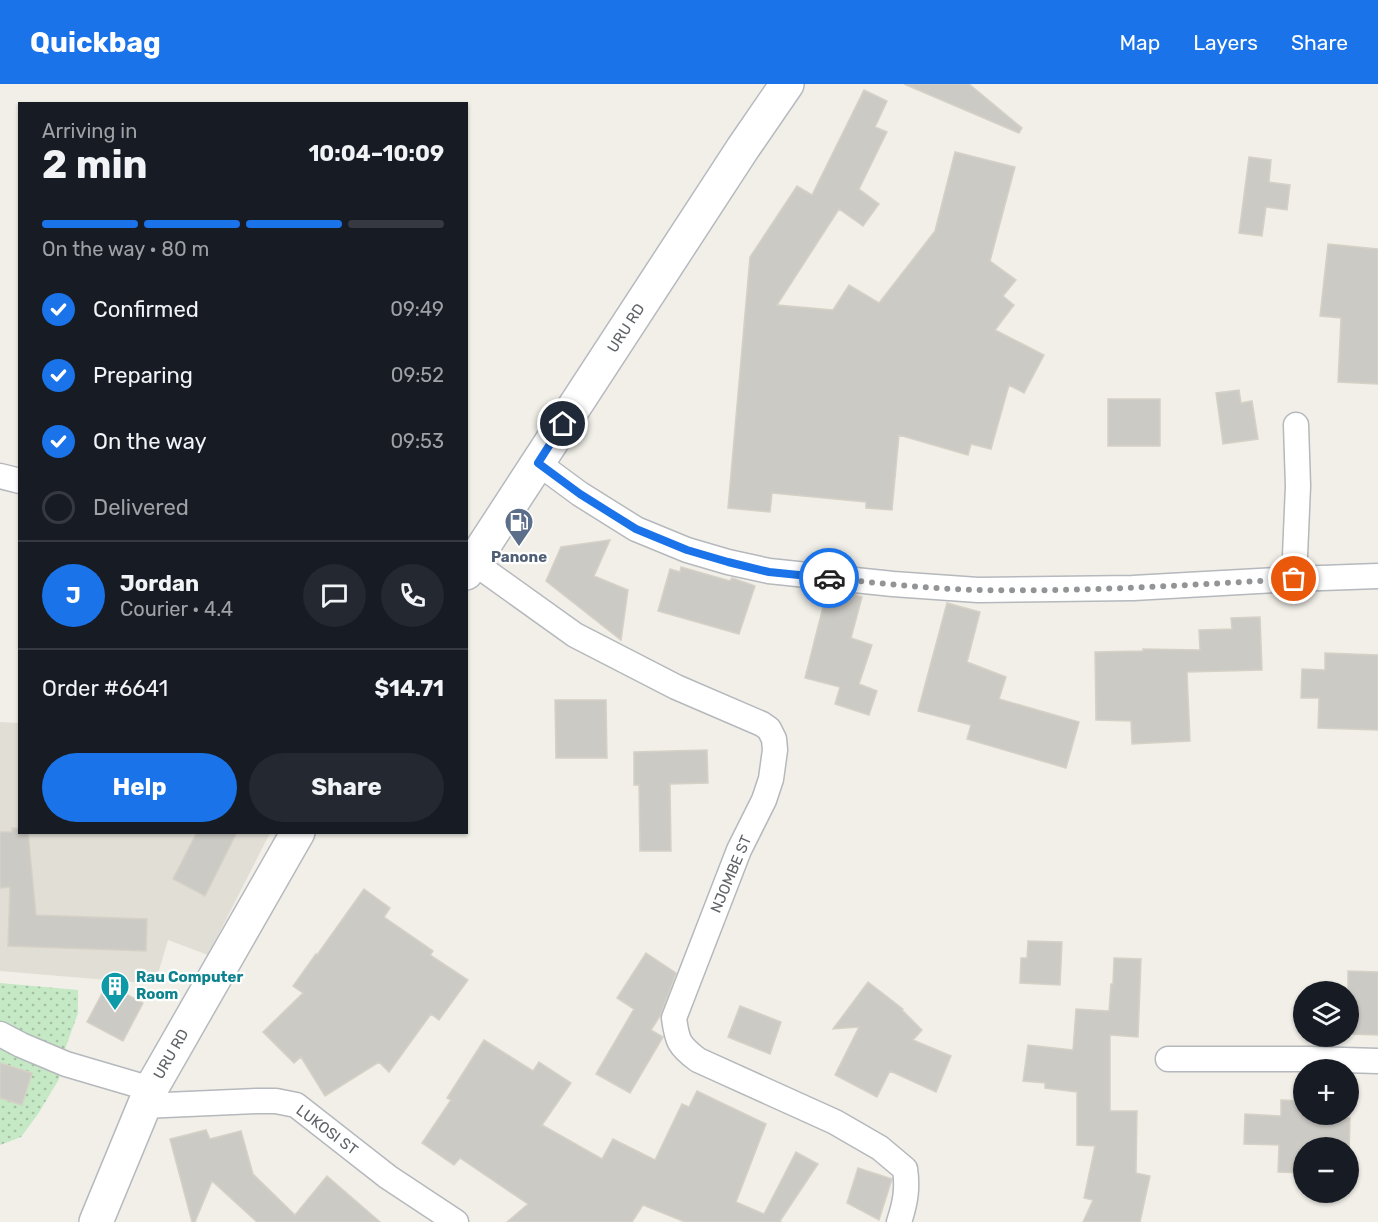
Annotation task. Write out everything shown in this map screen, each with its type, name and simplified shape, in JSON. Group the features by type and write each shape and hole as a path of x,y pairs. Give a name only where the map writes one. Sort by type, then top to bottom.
{"street":[{"name":"URU RD","path":"470,568 743,148 788,84"},
{"path":"1294,579 1298,486 1296,425"},
{"path":"538,463 580,494 636,529 687,550 769,572 978,590 1133,588 1378,576"},
{"path":"0,476 18,480"},
{"name":"NJOMBE ST","path":"470,568 575,635 676,687 769,729 774,739 775,750 771,778 764,800 739,850 674,1018 676,1036 685,1050 698,1060 835,1122 880,1148 905,1170 906,1204 899,1222"},
{"name":"URU RD","path":"96,1222 147,1097 297,834"},
{"name":"LUKOSI ST","path":"0,1034 21,1045 147,1097 276,1101 296,1105 388,1177 456,1222"},
{"path":"1168,1059 1378,1061"}],"shaded area":[{"path":"0,722 18,723 18,834 269,834 208,955 168,940 155,984 0,971"}],"green space":[{"path":"0,983 78,990 78,1013 60,1063 59,1079 21,1137 0,1145"}],"building":[{"path":"904,84 969,84 1022,128 1019,133"},
{"path":"864,90 887,101 875,127 887,132 859,189 879,204 863,226 839,209 777,305 833,310 849,285 879,303 935,231 955,152 1015,167 990,261 1016,280 1003,296 1014,305 995,330 1044,355 1024,393 1009,385 991,449 971,444 968,455 899,435 892,510 866,508 866,502 772,493 770,512 728,508 750,257 797,186 812,195"},
{"path":"1249,157 1271,160 1269,182 1290,185 1287,210 1266,207 1262,236 1239,233"},
{"path":"1328,244 1378,249 1378,384 1338,382 1341,318 1320,316"},
{"path":"1239,390 1241,403 1252,401 1258,439 1223,444 1216,393"},
{"path":"1108,399 1160,399 1160,446 1108,446"},
{"path":"610,540 594,576 628,590 621,640 546,581 561,547"},
{"path":"681,567 730,581 732,578 755,586 739,634 658,611 670,569 680,572"},
{"path":"827,591 862,597 851,638 872,645 859,684 877,691 869,715 835,704 840,687 805,678"},
{"path":"947,603 980,612 967,662 1006,677 999,699 1079,722 1066,768 967,739 971,725 918,711"},
{"path":"1260,617 1262,670 1187,672 1190,741 1132,744 1131,721 1096,720 1095,652 1143,651 1143,649 1200,650 1199,630 1232,629 1231,618"},
{"path":"1325,653 1378,655 1378,730 1318,728 1319,698 1301,698 1302,669 1325,670"},
{"path":"555,700 606,700 607,758 556,758"},
{"path":"707,750 708,783 670,784 671,851 640,851 639,785 634,785 634,752"},
{"path":"12,828 18,828 18,834 28,834 36,915 147,919 146,951 8,946 10,887 0,888 0,832 12,832"},
{"path":"196,834 236,834 205,896 173,879"},
{"path":"364,889 390,908 384,917 433,951 430,955 468,980 439,1020 431,1014 389,1072 379,1062 325,1096 301,1057 294,1063 263,1032 303,993 293,986"},
{"path":"1028,941 1062,942 1060,985 1020,983 1021,958 1027,958"},
{"path":"646,953 676,973 660,1016 651,1030 663,1037 630,1093 596,1074 634,1009 617,998"},
{"path":"1114,958 1141,959 1138,1037 1110,1035 1110,1111 1137,1111 1136,1173 1150,1176 1140,1222 1083,1222 1093,1200 1084,1198 1095,1146 1077,1145 1077,1092 1045,1088 1045,1083 1023,1081 1028,1045 1073,1050 1076,1009 1109,1011"},
{"path":"1348,971 1378,972 1378,1035 1359,1034 1359,981 1348,981"},
{"path":"868,982 903,1009 922,1030 913,1040 951,1056 936,1092 890,1071 877,1097 835,1075 859,1027 833,1029"},
{"name":"Rau Computer Room","path":"107,984 143,1003 123,1041 87,1022"},
{"path":"740,1006 781,1022 770,1054 728,1037"},
{"path":"484,1040 533,1071 539,1062 571,1083 542,1125 602,1159 613,1139 655,1160 682,1104 689,1107 697,1091 766,1124 736,1202 764,1214 796,1152 818,1164 781,1222 685,1222 643,1205 632,1222 507,1222 528,1204 460,1158 454,1165 422,1143 451,1100 447,1098"},
{"path":"0,1063 32,1073 22,1105 0,1098"},
{"path":"1281,1100 1293,1101 1293,1125 1350,1125 1349,1137 1293,1137 1293,1173 1278,1172 1279,1145 1244,1144 1245,1114 1281,1116"},
{"path":"206,1130 210,1139 241,1131 253,1174 295,1215 327,1176 380,1222 257,1222 212,1181 195,1222 192,1222 170,1139"},
{"path":"858,1168 892,1179 879,1220 847,1203"}],"way so far":[{"path":"829,578 978,590 1133,588 1294,579"}],"place":[{"name":"Panone","path":"519,548"},
{"name":"Rau Computer Room","path":"115,1012"}],"route":[{"path":"563,424 538,463 580,494 636,529 687,550 728,562 769,572 829,578"}]}
